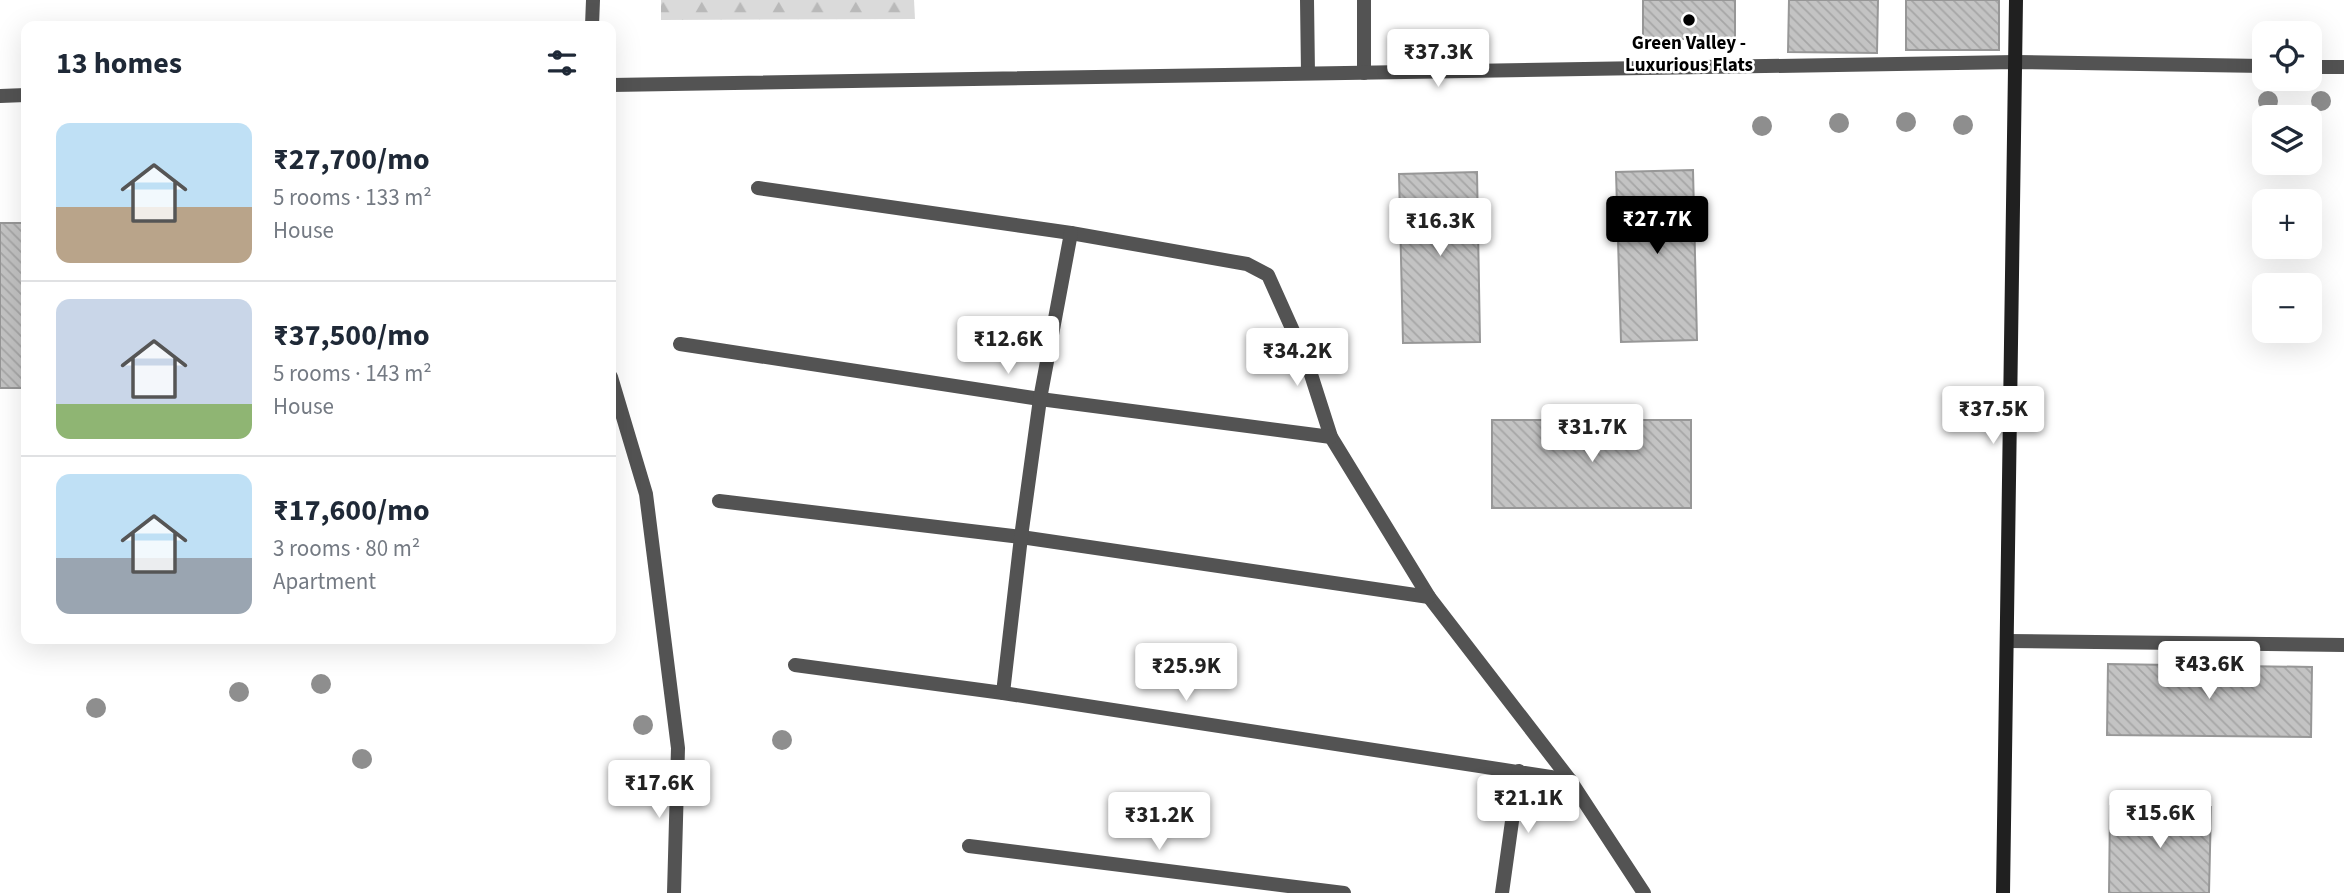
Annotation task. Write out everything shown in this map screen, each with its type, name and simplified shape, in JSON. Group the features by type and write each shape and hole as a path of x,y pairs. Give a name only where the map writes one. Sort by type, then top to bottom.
{"street":[{"path":"592,21 593,0"},
{"path":"1307,0 1308,73"},
{"path":"1364,0 1364,73"},
{"path":"2003,893 2016,0"},
{"path":"616,85 2016,62 2252,66"},
{"path":"2322,66 2344,67"},
{"path":"0,96 21,96"},
{"path":"758,188 1071,233 1247,264 1268,275 1307,362 1331,437 1429,597 1570,780 1644,893"},
{"path":"1003,693 1040,398 1071,233"},
{"path":"680,344 1040,398 1331,437"},
{"path":"616,394 646,494 678,748 674,893"},
{"path":"719,501 1021,537 1429,597"},
{"path":"2007,641 2344,645"},
{"path":"795,665 1003,693 1570,780"},
{"path":"1502,893 1519,771"},
{"path":"969,846 1344,893"}],"green space":[{"path":"661,0 914,0 915,19 661,20"}],"building":[{"name":"Green Valley - Luxurious Flats","path":"1643,0 1735,0 1735,39 1643,39"},
{"path":"1789,0 1878,0 1877,53 1788,52"},
{"path":"1906,0 1999,0 1999,50 1906,50"},
{"path":"1693,170 1697,340 1621,342 1616,172"},
{"path":"1477,172 1480,342 1403,343 1399,174"},
{"path":"0,223 21,223 21,388 0,388"},
{"path":"1492,420 1691,420 1691,508 1492,508"},
{"path":"2108,664 2312,667 2311,737 2107,735"},
{"path":"2110,806 2211,807 2209,893 2109,893"}],"place":[{"name":"Green Valley - Luxurious Flats","path":"1689,20"}]}
